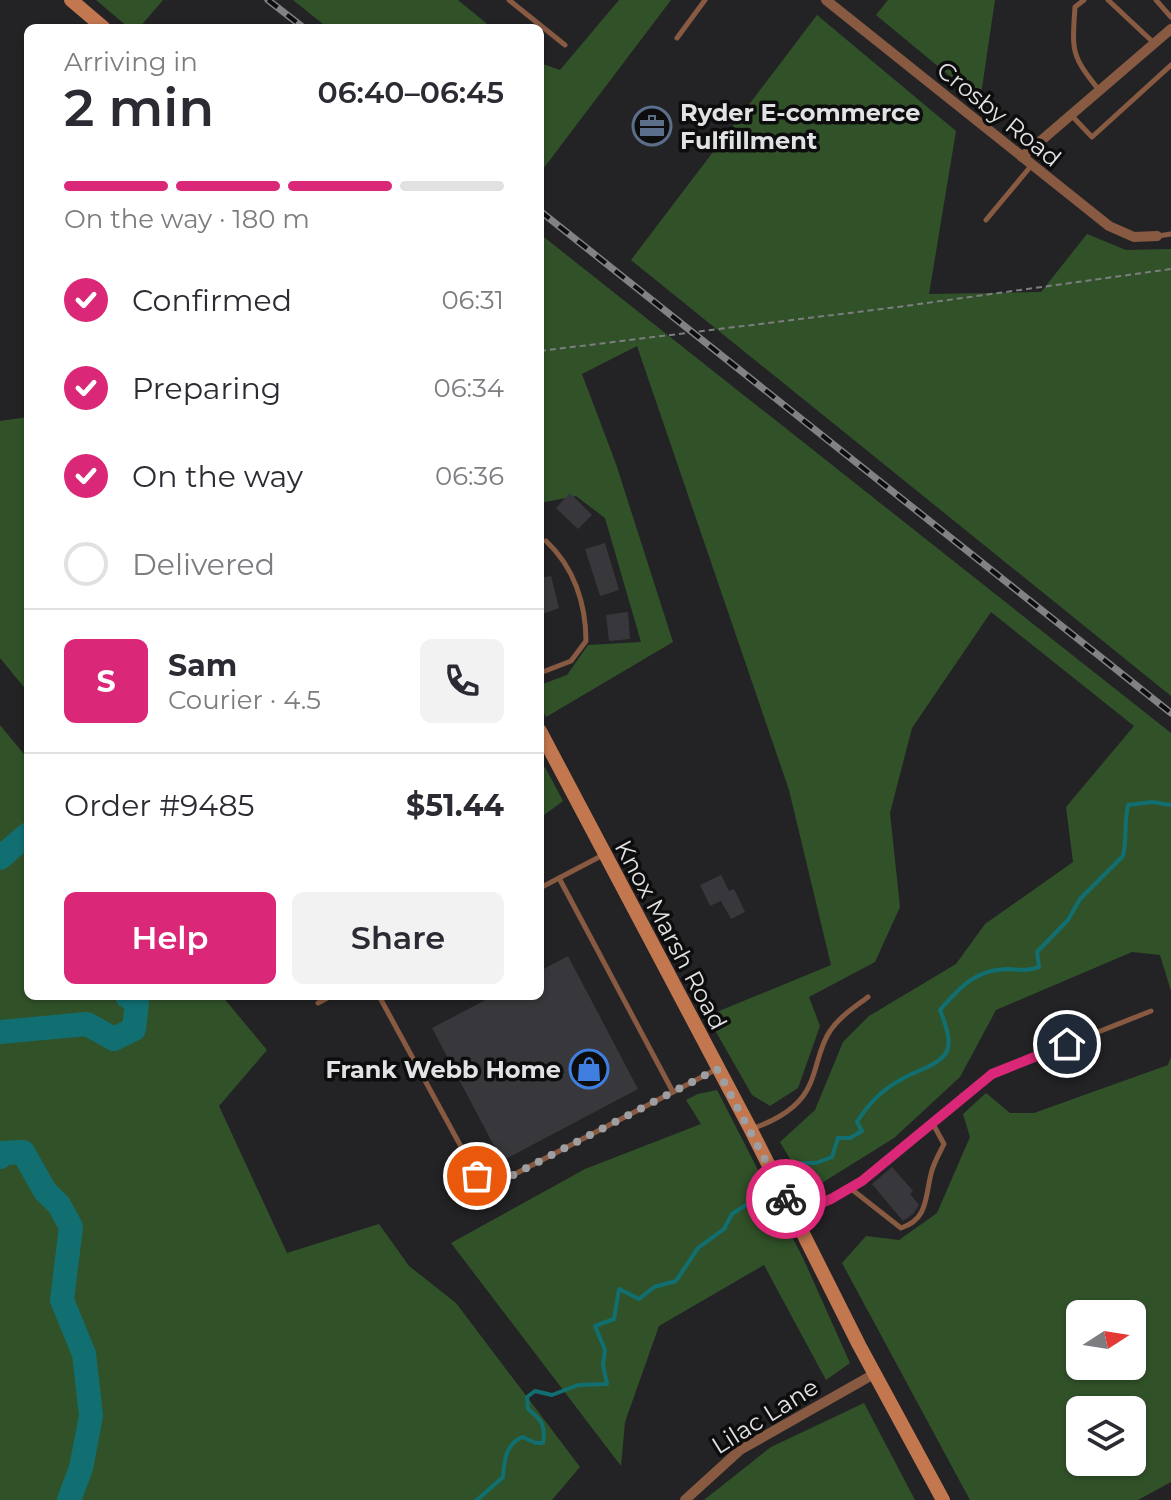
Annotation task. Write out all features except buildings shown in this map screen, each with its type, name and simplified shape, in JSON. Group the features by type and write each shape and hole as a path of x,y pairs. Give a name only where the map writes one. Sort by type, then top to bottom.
{"main road":[{"path":"71,0 99,24"},
{"name":"Knox Marsh Road","path":"544,739 751,1130 874,1374 943,1500"}],"street":[{"name":"Crosby Road","path":"826,0 1109,226 1134,237 1157,236"},
{"path":"1022,157 1171,29"},
{"name":"Lilac Lane","path":"685,1500 740,1450 874,1374"}],"lane":[{"path":"509,0 539,24"},
{"path":"677,38 705,0"},
{"path":"1084,0 1075,7 1073,47 1077,62 1101,92"},
{"path":"1108,0 1155,44"},
{"path":"1156,0 1171,17"},
{"path":"544,28 565,45"},
{"path":"1072,116 1092,137 1171,65"},
{"path":"986,220 1032,165"},
{"path":"1157,236 1171,234"},
{"path":"544,671 571,661 586,641 584,613 577,588 563,560 546,541"},
{"path":"544,886 604,854"},
{"path":"559,878 673,1092"},
{"path":"751,1130 791,1109 802,1098 810,1085 824,1041 833,1027 868,997"},
{"path":"318,1003 324,1000"},
{"path":"381,1000 477,1176 490,1187 717,1069"},
{"path":"793,1214 850,1188 992,1074 1151,1011"},
{"path":"850,1188 901,1228 919,1218 925,1208 932,1169 944,1144 933,1124"}],"path":[{"path":"544,351 898,307 1171,269"}],"green space":[{"path":"96,0 163,0 142,24 124,24"},
{"path":"293,0 458,0 487,24 323,24"},
{"path":"619,0 671,0 544,168 544,64 560,70"},
{"path":"888,0 995,0 980,101 876,15"},
{"path":"817,15 956,131 929,294 1041,292 1087,234 1126,250 1171,249 1171,696 631,260"},
{"path":"544,237 1171,733 1171,991 1160,955 1132,952 996,1010 960,1077 894,1138 809,1191 780,1142 815,1110 843,1042 869,1016 956,964 985,924 1073,862 1066,807 1134,726 991,612 912,728 890,813 900,907 875,962 809,997 820,1026 798,1088 770,1106 752,1095 707,1016 831,965 789,790 637,346 582,374 616,464 673,642 546,717 544,684 567,675 588,645 641,642 605,518 576,496 544,502"},
{"path":"24,418 24,687 0,658 0,421"},
{"path":"0,725 24,754 24,1000 225,1000 267,1050 219,1106 287,1253 379,1224 409,1266 456,1303 580,1467 552,1500 0,1500"},
{"path":"544,768 563,801 544,815"},
{"path":"1171,1057 1171,1482 1138,1500 970,1500 842,1263 866,1236 899,1240 937,1213 970,1137 963,1114 986,1093 1010,1113 1034,1113 1168,1065"},
{"path":"717,1090 803,1258 850,1363 826,1380 764,1265 659,1326 625,1422 621,1466 451,1243 585,1169 701,1124 686,1100"},
{"path":"864,1403 915,1500 704,1500 771,1447"}],"waterway":[{"path":"802,1163 816,1163 832,1157 838,1138 850,1138 862,1131 857,1122 876,1098 895,1083 942,1058 949,1043 940,1010 962,987 987,972 1039,967 1037,952 1068,920 1080,899 1123,856 1128,805 1152,802 1171,805"},
{"path":"0,858 24,837"},
{"path":"0,1032 87,1024 114,1039 134,1029 137,1002 134,1000"},
{"path":"0,1157 3,1153 23,1152 45,1191 59,1205 71,1227 62,1300 84,1354 91,1416 81,1468 69,1500"},
{"path":"477,1500 503,1477 512,1444 522,1437 543,1443 543,1428 540,1420 528,1409 527,1397 535,1391 552,1395 578,1385 607,1384 603,1365 605,1350 595,1326 614,1319 619,1289 639,1299 654,1287 676,1281 698,1248 724,1229 732,1214 763,1194"}],"railway":[{"path":"268,0 299,24"},
{"path":"544,214 1171,713"}],"way so far":[{"path":"477,1176 490,1187 717,1069 786,1199"}],"place":[{"name":"Ryder E-commerce Fulfillment","path":"652,126"},
{"name":"Frank Webb Home","path":"589,1069"}],"route":[{"path":"786,1199 793,1214 831,1199 862,1181 992,1074 1067,1044"}]}
